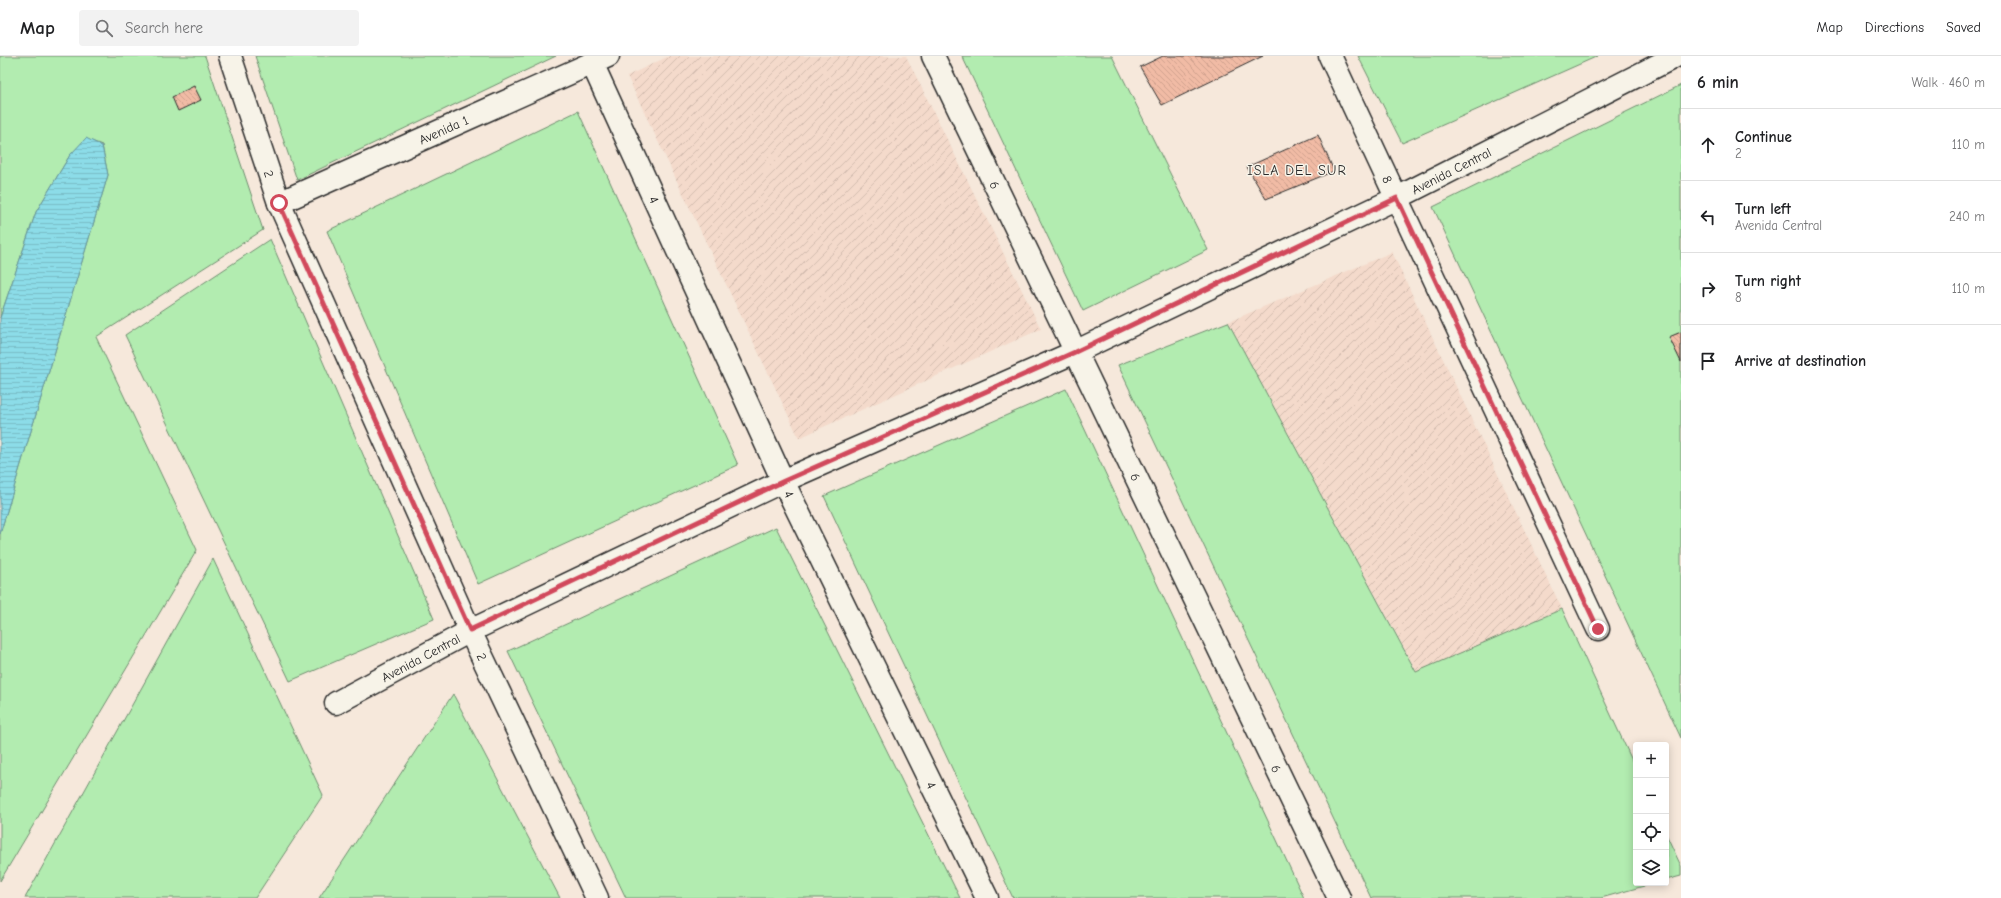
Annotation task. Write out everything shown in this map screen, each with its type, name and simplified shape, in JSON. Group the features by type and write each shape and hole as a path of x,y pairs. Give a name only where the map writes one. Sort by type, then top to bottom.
{"street":[{"name":"2","path":"230,56 279,203 470,630 597,898"},
{"name":"6","path":"933,56 1339,898"},
{"name":"8","path":"1330,56 1598,629"},
{"name":"Avenida Central","path":"336,703 470,630 784,481 1075,352 1397,198 1676,56"},
{"name":"Avenida 1","path":"279,203 600,60"},
{"name":"4","path":"600,60 784,481 987,898"}],"shaded area":[{"path":"669,56 906,56 1041,329 799,438 627,76"},
{"path":"1392,252 1562,609 1417,672 1228,322"}],"green space":[{"path":"0,56 205,56 263,230 96,337 197,550 0,881 0,534 108,175 102,145 86,139 70,155 36,212 0,318"},
{"path":"255,56 556,56 297,180"},
{"path":"962,56 1112,56 1208,250 1083,311"},
{"path":"1358,56 1598,56 1402,143"},
{"path":"1681,85 1681,738 1433,207"},
{"path":"578,111 738,465 478,584 327,231"},
{"path":"270,239 434,619 290,681 125,335"},
{"path":"1228,322 1416,672 1562,609 1633,763 1633,886 1644,886 1601,898 1371,898 1118,365"},
{"path":"1066,389 1304,898 1013,898 824,496"},
{"path":"776,527 960,898 626,898 508,651"},
{"path":"213,559 323,795 255,898 25,898"},
{"path":"453,694 560,898 319,898"},
{"path":"1669,840 1681,866 1681,876 1669,879"}],"water":[{"path":"86,138 102,146 108,175 0,534 0,318 36,212 70,155"}],"building":[{"path":"1163,56 1263,56 1162,105 1140,67"},
{"path":"194,86 201,100 178,111 172,97"},
{"path":"1318,135 1334,171 1266,199 1247,167"},
{"path":"1681,332 1681,362 1669,337"}],"district":[{"name":"ISLA DEL SUR","path":"1297,170"}],"route":[{"path":"279,203 470,630 784,481 1075,352 1397,198 1598,629"}]}
